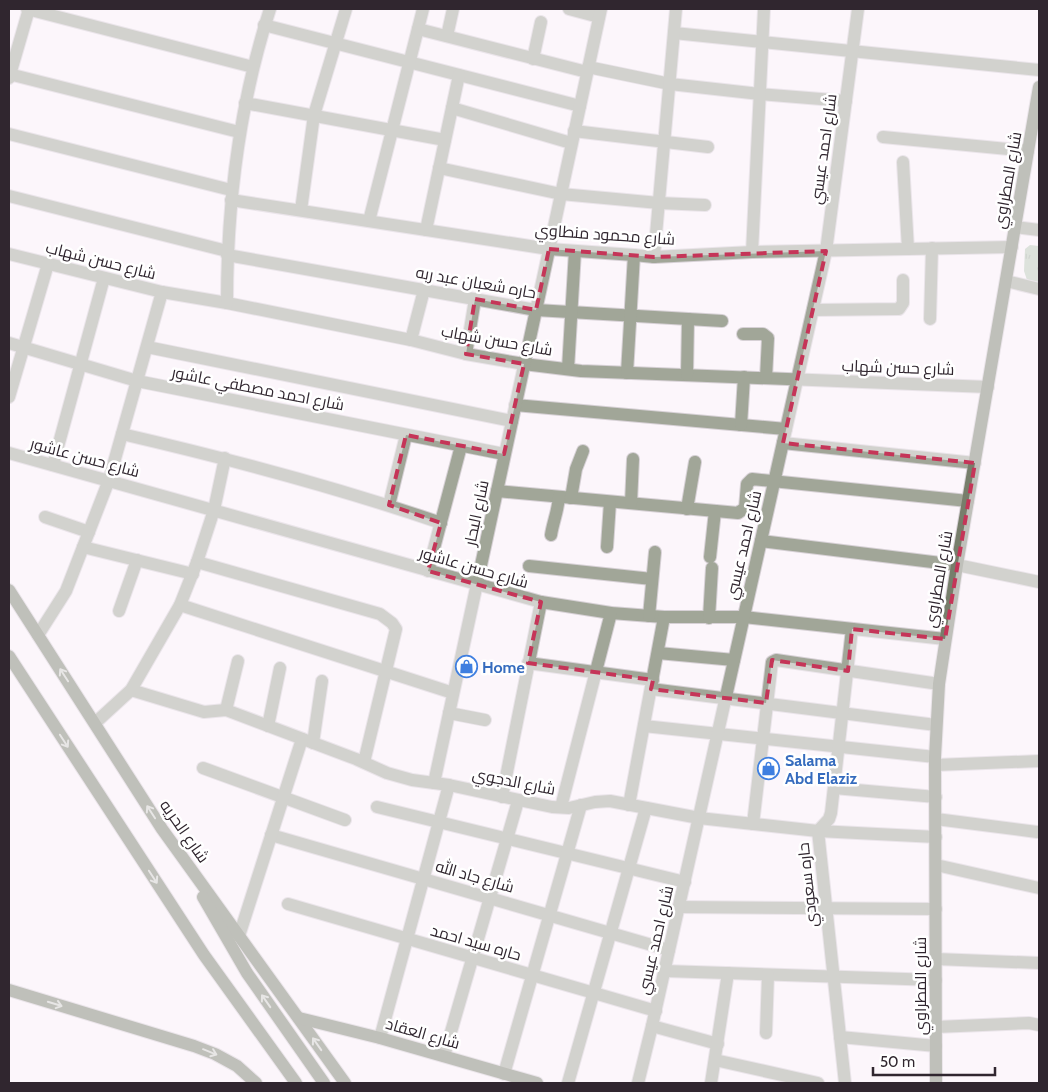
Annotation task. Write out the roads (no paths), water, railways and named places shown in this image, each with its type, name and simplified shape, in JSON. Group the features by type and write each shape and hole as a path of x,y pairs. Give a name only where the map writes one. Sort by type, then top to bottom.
{"street":[{"path":"239,132 9,75 28,9 253,67"},
{"path":"227,303 227,253 231,195 239,132 253,67 270,9"},
{"path":"301,210 314,115 346,9"},
{"path":"369,221 423,9"},
{"path":"447,36 453,9"},
{"path":"569,9 600,13"},
{"path":"654,256 676,9"},
{"path":"752,252 764,9"},
{"name":"شارع احمد عيسي","path":"638,1083 656,1011 826,251 858,9"},
{"name":"شارع البحار","path":"434,783 600,13"},
{"path":"533,59 542,22"},
{"path":"264,25 580,106"},
{"path":"418,29 533,59 670,84 846,101"},
{"path":"674,33 1039,70"},
{"path":"426,230 459,75"},
{"name":"شارع المطراوي","path":"936,1083 936,725 939,684 957,566 1028,151 1036,127 1039,87"},
{"path":"245,103 445,140"},
{"path":"452,108 573,137 664,142 708,147"},
{"name":"شارع محمود منطاوي","path":"9,134 231,195 301,210 549,249 654,256 752,252 1012,247"},
{"path":"883,137 1028,151"},
{"path":"903,162 908,249"},
{"path":"439,168 561,194 659,203 705,205"},
{"name":"حاره شعبان عبد ربه","path":"9,196 227,253 536,310 722,320"},
{"path":"1015,227 1039,230"},
{"path":"930,319 932,248"},
{"path":"568,369 575,251"},
{"name":"شارع حسن شهاب","path":"9,254 162,292 227,303 411,340 466,354 524,364 627,373 988,387"},
{"path":"627,373 634,256"},
{"path":"9,397 48,264"},
{"path":"54,465 104,278"},
{"path":"813,310 899,309 903,303 903,280"},
{"path":"1006,281 1039,289"},
{"path":"411,340 424,290"},
{"path":"38,635 66,591 109,480 162,292"},
{"path":"466,354 475,299"},
{"path":"687,375 688,319"},
{"path":"743,334 763,334 768,338 766,378"},
{"name":"شارع احمد مصطفي عاشور","path":"9,343 137,381 504,454"},
{"path":"147,347 512,421"},
{"path":"741,425 744,377"},
{"path":"515,405 786,429"},
{"path":"122,434 225,458 389,505 441,523"},
{"path":"389,505 406,435"},
{"path":"783,443 975,463"},
{"path":"428,571 461,446"},
{"path":"551,535 554,519 583,451"},
{"name":"شارع حسن عاشور","path":"9,453 540,602 611,613 664,617 744,617 945,639"},
{"path":"95,723 130,690 180,605 196,568 214,510 225,458"},
{"path":"631,503 633,459"},
{"path":"687,509 695,462"},
{"path":"497,491 715,512 741,512 746,505 748,482 752,479 968,501"},
{"path":"607,547 610,502"},
{"path":"709,618 715,512"},
{"path":"45,518 89,532"},
{"path":"761,541 957,566 1039,582"},
{"path":"83,547 137,560 196,568 380,614 392,623 396,629 364,762"},
{"path":"649,616 655,552"},
{"path":"118,611 137,560"},
{"path":"529,566 652,579"},
{"name":"شارع الحريه","path":"9,590 162,828 345,1083"},
{"path":"502,797 540,602"},
{"path":"180,605 453,693"},
{"path":"561,807 611,613"},
{"path":"629,805 664,617"},
{"name":"حاره سعودي","path":"845,1083 818,831 830,816 852,630"},
{"path":"658,653 734,660"},
{"path":"9,656 204,955 296,1083"},
{"path":"226,710 238,661"},
{"path":"753,824 771,664 774,661 939,684"},
{"path":"528,663 596,672 726,698 936,725"},
{"path":"268,726 280,668"},
{"path":"239,936 283,798 307,741 322,681"},
{"name":"شارع الدجوي","path":"130,690 204,712 226,710 364,762 387,773 412,780 449,785 518,801 561,807 610,801 699,818 753,824 818,831 936,837"},
{"path":"449,713 485,720"},
{"path":"644,726 839,746 936,761 1039,761"},
{"path":"203,768 345,820"},
{"path":"380,1038 449,785"},
{"path":"834,788 936,797"},
{"path":"444,1056 518,801"},
{"path":"504,1074 581,806"},
{"path":"377,807 685,882"},
{"path":"568,1083 646,808"},
{"path":"936,819 1037,832"},
{"path":"162,828 247,973 324,1083"},
{"name":"شارع جاد الله","path":"271,835 669,950"},
{"path":"936,865 1039,888"},
{"name":"حاره سيد احمد","path":"288,904 656,1011"},
{"path":"679,907 936,908"},
{"path":"936,959 1039,963"},
{"path":"664,971 936,980"},
{"path":"711,1083 728,973"},
{"path":"766,1033 768,975"},
{"path":"9,990 208,1051 237,1066 256,1083"},
{"name":"شارع العقاد","path":"299,1018 380,1038 537,1083"},
{"path":"936,1027 1029,1023 1039,1025"},
{"path":"652,1026 718,1044"},
{"path":"840,1037 936,1046"},
{"path":"715,1060 818,1083"}],"place":[{"name":"Home","path":"466,667"},
{"name":"Salama Abd Elaziz","path":"769,769"}]}
